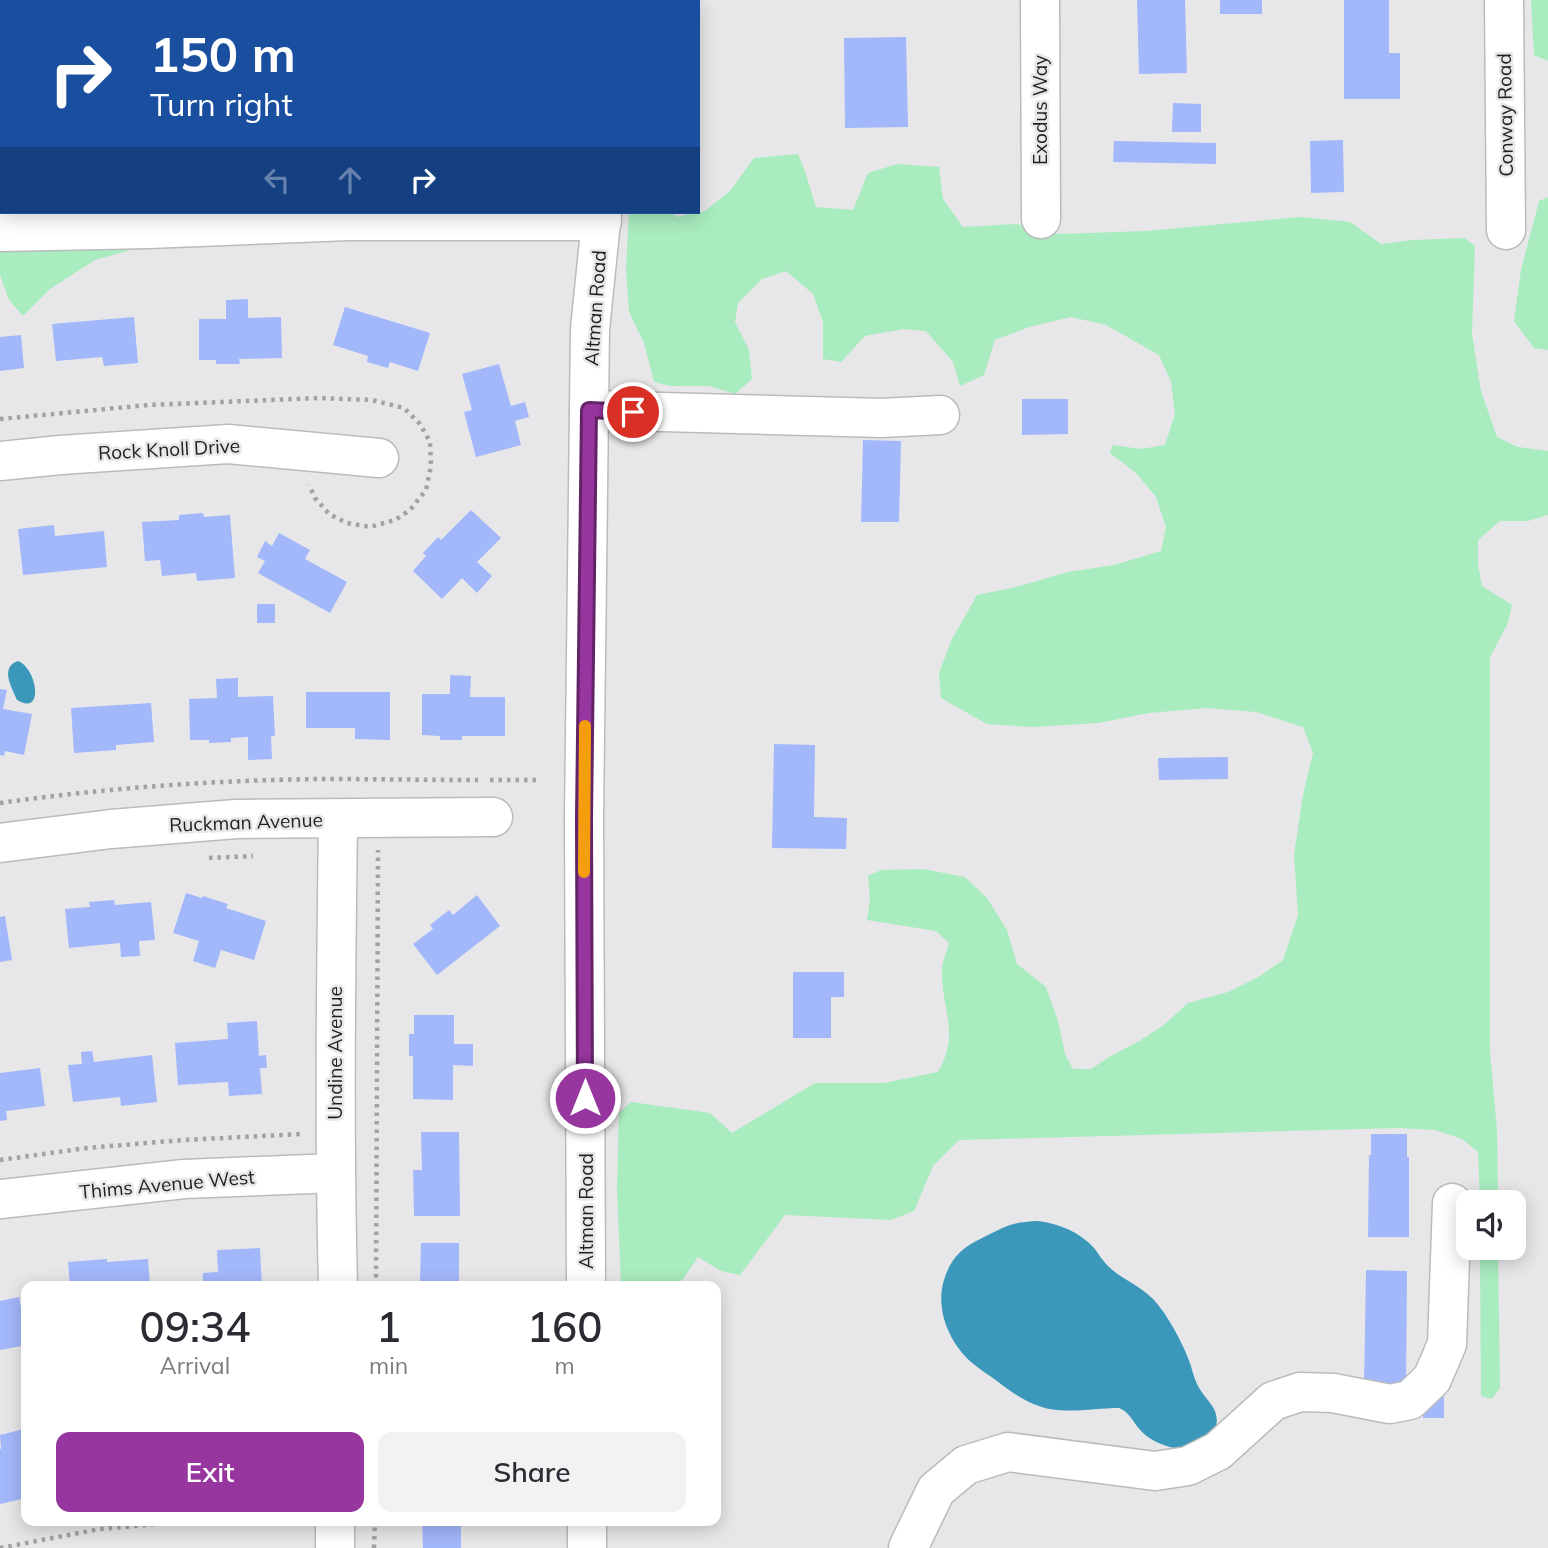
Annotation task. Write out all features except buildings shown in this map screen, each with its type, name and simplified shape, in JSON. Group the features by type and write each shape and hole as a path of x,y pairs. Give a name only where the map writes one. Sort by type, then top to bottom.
{"street":[{"name":"Exodus Way","path":"1040,0 1041,219"},
{"name":"Conway Road","path":"1504,0 1506,230"},
{"path":"0,232 602,216"},
{"name":"Altman Road","path":"586,1281 584,818 590,329 602,216"},
{"path":"589,410 881,418 940,415"},
{"name":"Rock Knoll Drive","path":"0,461 228,444 379,458"},
{"name":"Ruckman Avenue","path":"0,843 111,829 236,819 493,817"},
{"name":"Undine Avenue","path":"338,819 335,990 338,1281"},
{"name":"Thims Avenue West","path":"0,1199 184,1179 335,1173"},
{"path":"908,1548 936,1490 966,1465 987,1458 1008,1452 1155,1471 1188,1466 1218,1451 1273,1401 1300,1392 1333,1393 1390,1404 1410,1400 1432,1379 1447,1344 1452,1203"},
{"path":"335,1526 335,1548"},
{"path":"587,1526 587,1548"}],"path":[{"path":"376,1281 378,818"},
{"path":"198,859 264,855"},
{"path":"0,1160 128,1144 303,1134"},
{"path":"0,1548 100,1529 133,1526"},
{"path":"374,1548 375,1526"}],"green space":[{"path":"1531,0 1548,0 1548,61 1534,55"},
{"path":"798,154 816,207 853,210 868,173 897,164 939,167 943,199 963,227 1017,224 1059,234 1146,231 1301,217 1350,222 1381,244 1464,238 1475,246 1472,334 1481,391 1497,437 1518,447 1548,451 1548,515 1528,521 1500,521 1478,540 1478,565 1482,586 1512,605 1508,623 1490,657 1490,1051 1497,1130 1498,1190 1480,1190 1478,1152 1462,1139 1435,1130 1398,1128 959,1140 933,1166 914,1211 891,1220 785,1215 740,1275 721,1271 698,1257 681,1281 621,1281 617,1188 619,1113 631,1102 710,1113 732,1133 815,1083 884,1083 938,1072 948,1045 942,970 949,943 936,931 867,920 870,900 868,876 881,870 923,869 965,877 987,898 1007,930 1017,964 1046,987 1058,1021 1065,1054 1073,1069 1091,1069 1165,1024 1188,1003 1228,992 1257,978 1283,960 1298,915 1294,855 1303,795 1313,753 1303,727 1256,712 1207,708 1149,713 1098,723 1033,727 987,724 941,698 939,673 951,641 977,595 1068,572 1114,565 1161,551 1166,527 1156,497 1136,473 1110,453 1112,445 1141,449 1165,445 1175,414 1171,382 1159,355 1106,325 1071,317 1029,327 995,340 984,375 960,386 953,362 926,331 903,329 865,336 841,362 823,359 823,322 813,294 786,271 762,279 738,303 735,322 749,350 752,379 735,394 709,386 671,386 654,382 644,343 629,312 626,270 629,214 673,214 677,217 700,214 731,190 754,158"},
{"path":"1548,197 1548,350 1534,348 1514,321 1521,270 1539,201"},
{"path":"0,214 209,214 138,248 95,260 50,289 23,316 9,300 0,275"},
{"path":"1480,1260 1498,1260 1500,1388 1492,1399 1481,1396"}],"water":[{"path":"18,661 30,672 35,690 32,702 17,700 8,678 9,668"},
{"path":"1038,1221 1076,1233 1095,1249 1113,1271 1147,1293 1157,1304 1168,1318 1197,1384 1215,1411 1215,1432 1183,1450 1166,1446 1146,1436 1129,1415 1119,1408 1057,1410 1028,1401 977,1367 963,1354 950,1335 941,1302 944,1280 950,1265 963,1250 982,1238 1014,1224"}],"slow traffic":[{"path":"584,872 585,726"}],"route":[{"path":"585,1098 584,818 589,410 633,412"}]}
